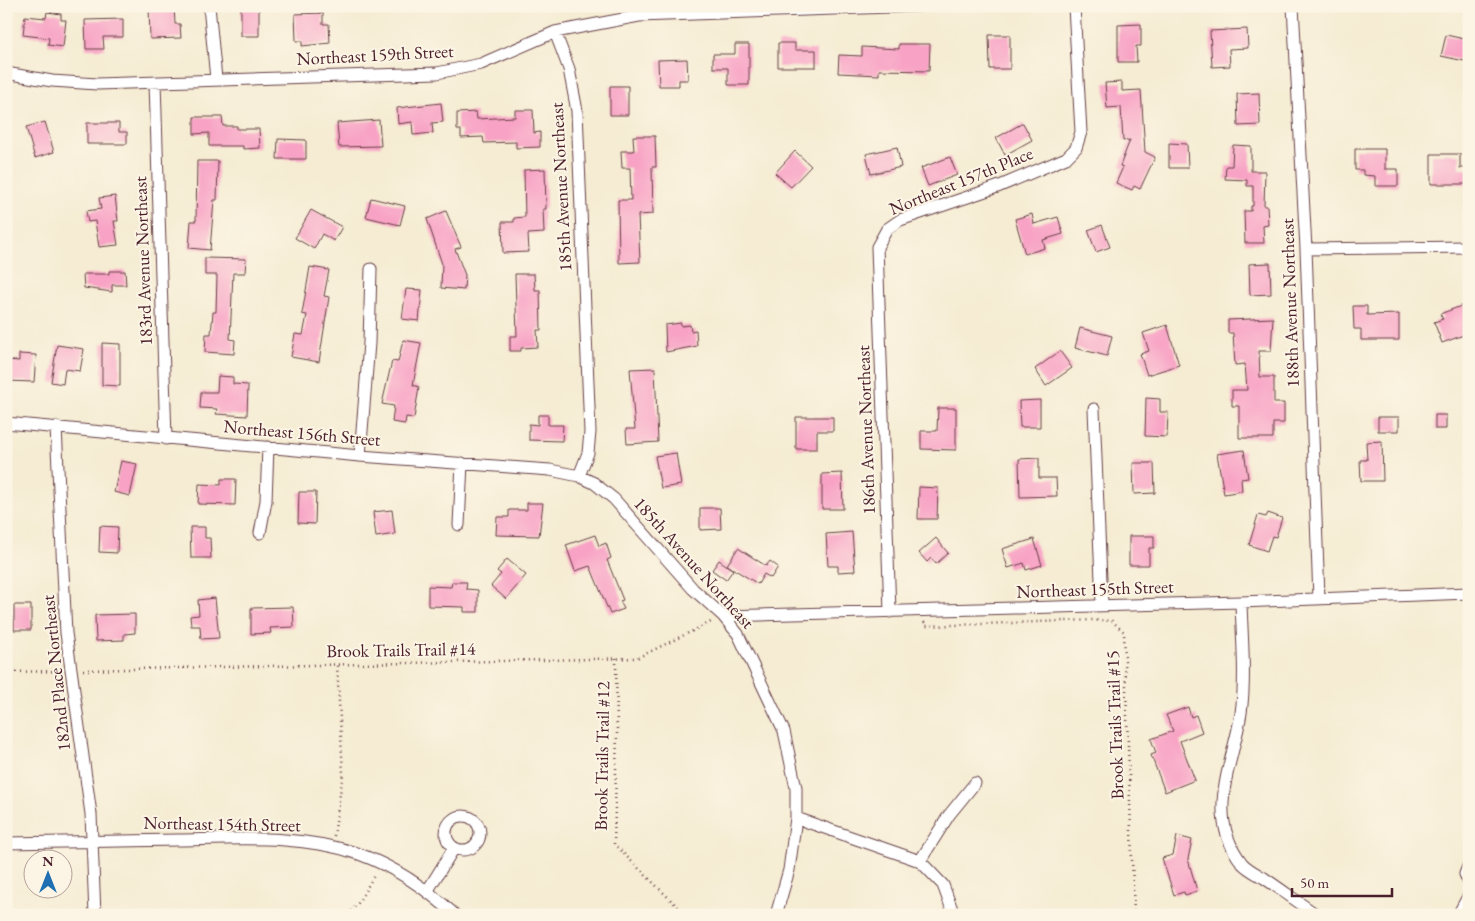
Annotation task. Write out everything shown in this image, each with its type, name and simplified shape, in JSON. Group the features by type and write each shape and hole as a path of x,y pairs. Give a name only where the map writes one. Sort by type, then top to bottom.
{"street":[{"path":"209,6 216,79"},
{"name":"Northeast 159th Street","path":"6,73 52,81 97,84 437,72 481,64 554,32 639,16 919,6"},
{"name":"Northeast 157th Place","path":"877,247 887,229 900,220 1000,186 1066,158 1076,148 1081,132 1074,6"},
{"name":"188th Avenue Northeast","path":"1293,6 1306,249 1319,598"},
{"name":"185th Avenue Northeast","path":"554,32 568,68 577,111 590,432 588,453 579,476"},
{"name":"183rd Avenue Northeast","path":"155,82 166,439"},
{"name":"186th Avenue Northeast","path":"877,247 890,612"},
{"path":"1306,249 1469,248"},
{"path":"360,456 369,343 371,269"},
{"path":"1094,409 1102,606"},
{"name":"Northeast 156th Street","path":"6,423 360,456 550,470 579,476 594,483"},
{"name":"182nd Place Northeast","path":"56,427 66,633 92,842 94,915"},
{"path":"260,533 266,501 268,447"},
{"path":"459,525 462,463"},
{"name":"185th Avenue Northeast","path":"594,483 614,499 693,589 723,616 738,634 784,731 796,788 796,818 789,870 776,915"},
{"name":"Northeast 155th Street","path":"723,616 1241,602 1469,593"},
{"path":"1241,602 1243,673 1240,713 1222,807 1229,843 1243,865 1317,915"},
{"path":"920,861 948,815 975,783"},
{"path":"796,818 920,861 943,885 954,915"},
{"name":"Northeast 154th Street","path":"6,843 258,838 315,843 359,854 380,864 428,890 455,915"},
{"path":"428,890 454,848"},
{"path":"1469,864 1465,874 1469,883"},
{"path":"1458,915 1469,895"}],"path":[{"name":"Brook Trails Trail #15","path":"920,611 926,626 1093,620 1112,621 1124,632 1134,915"},
{"name":"Brook Trails Trail #14","path":"6,672 637,658 723,616"},
{"name":"Brook Trails Trail #12","path":"616,658 617,734 614,844 686,915"},
{"path":"333,848 343,774 337,664"},
{"path":"348,915 358,903 380,864"}],"building":[{"path":"149,6 174,6 175,24 180,24 181,38 150,39"},
{"path":"241,6 259,6 259,36 241,36"},
{"path":"47,12 61,14 61,20 66,20 63,47 48,45 49,38 23,35 25,16 46,18"},
{"path":"323,13 323,24 329,24 330,43 302,46 302,41 296,41 295,14"},
{"path":"123,19 123,37 103,37 104,49 86,49 85,20"},
{"path":"1141,24 1141,46 1136,46 1137,62 1118,62 1118,25"},
{"path":"1247,29 1248,48 1229,49 1230,66 1212,67 1210,31"},
{"path":"989,35 1010,35 1010,69 990,69"},
{"path":"1446,35 1469,40 1469,62 1441,56"},
{"path":"778,43 795,43 795,50 816,50 816,67 778,67"},
{"path":"735,44 749,44 749,85 728,85 728,68 713,68 713,54 735,54"},
{"path":"899,44 930,44 929,71 879,70 879,75 838,73 839,55 862,56 862,47 899,49"},
{"path":"687,59 688,80 679,80 679,86 659,86 658,60"},
{"path":"1122,82 1122,91 1141,90 1145,152 1155,157 1140,189 1134,186 1132,190 1116,183 1123,167 1120,166 1130,140 1123,141 1121,107 1107,108 1105,83"},
{"path":"610,86 628,86 628,115 610,115"},
{"path":"1259,93 1260,125 1238,126 1237,94"},
{"path":"441,103 443,122 432,123 433,133 413,135 412,122 398,124 397,108"},
{"path":"515,110 533,110 534,133 540,132 540,147 516,148 516,142 484,143 483,137 461,138 461,130 457,130 457,113 476,112 477,119 515,117"},
{"path":"194,117 222,117 223,126 237,126 237,129 259,129 260,148 243,149 243,146 209,146 209,133 194,134"},
{"path":"379,120 381,146 339,147 337,123"},
{"path":"45,122 54,152 35,158 26,127"},
{"path":"87,123 119,123 119,132 127,132 127,144 87,144"},
{"path":"1023,123 1032,140 1005,155 996,138"},
{"path":"633,136 655,136 656,167 652,167 653,214 638,215 640,262 619,263 618,200 631,200 630,168 622,168 621,151 634,151"},
{"path":"278,139 306,140 306,159 277,159"},
{"path":"1169,143 1187,144 1188,168 1169,168"},
{"path":"1233,145 1251,146 1251,171 1265,171 1264,206 1267,206 1268,225 1263,226 1264,243 1245,243 1244,211 1251,211 1251,206 1253,206 1253,186 1247,186 1247,180 1225,179 1226,166 1232,166"},
{"path":"897,147 901,167 871,174 866,154"},
{"path":"1355,149 1385,149 1385,169 1398,169 1398,186 1375,186 1375,176 1363,175 1363,170 1355,170"},
{"path":"795,151 811,166 791,187 775,173"},
{"path":"1431,154 1460,154 1460,168 1469,168 1469,184 1431,184"},
{"path":"950,157 957,175 928,186 921,168"},
{"path":"197,161 218,161 217,200 214,200 210,250 189,248 191,221 196,221"},
{"path":"545,169 546,209 543,209 544,233 528,234 529,252 503,253 502,222 514,222 514,218 525,217 524,170"},
{"path":"115,196 118,221 114,221 118,245 99,247 95,221 88,222 86,211 101,209 99,198"},
{"path":"371,198 405,206 400,225 366,217"},
{"path":"311,210 342,227 334,241 322,234 314,249 295,238"},
{"path":"446,211 461,247 455,249 465,275 464,290 441,288 442,264 427,219"},
{"path":"1032,214 1034,224 1058,217 1063,234 1043,240 1045,248 1025,254 1015,219"},
{"path":"1102,225 1110,247 1096,252 1088,230"},
{"path":"205,258 246,259 245,273 233,273 230,339 235,340 234,354 205,352 206,334 211,334 213,312 216,312 217,275 205,275"},
{"path":"1270,263 1271,294 1250,295 1249,264"},
{"path":"310,267 329,270 324,296 329,297 319,362 291,357 295,334 303,335 307,315 302,314"},
{"path":"109,271 125,271 126,285 112,285 112,292 84,288 83,274 109,274"},
{"path":"515,274 534,274 535,290 540,290 541,330 537,330 538,347 521,348 521,351 510,351 510,336 517,336"},
{"path":"406,289 422,290 419,321 402,319"},
{"path":"1469,303 1469,333 1442,343 1434,322 1443,319 1440,314"},
{"path":"1353,306 1367,306 1367,315 1399,314 1399,340 1361,340 1361,329 1354,329"},
{"path":"1273,318 1271,351 1259,351 1260,377 1274,377 1274,403 1284,403 1284,423 1273,423 1273,438 1239,438 1239,406 1232,406 1232,390 1247,390 1245,364 1235,365 1233,333 1228,333 1228,320"},
{"path":"681,323 681,326 690,325 691,331 696,330 697,346 666,352 665,325"},
{"path":"1167,325 1179,365 1147,375 1140,354 1149,351 1143,333"},
{"path":"1080,328 1112,336 1107,356 1075,348"},
{"path":"403,340 421,343 413,385 419,387 414,418 406,417 405,424 392,422 394,406 382,404 392,361 398,362"},
{"path":"102,343 120,344 120,386 102,385"},
{"path":"57,345 84,349 80,371 65,369 63,384 51,382"},
{"path":"1060,351 1072,368 1046,386 1035,369"},
{"path":"19,354 36,355 34,382 6,381 7,360 19,361"},
{"path":"655,368 658,442 627,444 626,429 635,429 630,369"},
{"path":"218,376 233,377 233,384 248,385 247,416 216,414 217,409 200,408 201,392 217,392"},
{"path":"1146,398 1160,399 1160,412 1168,412 1167,437 1145,436"},
{"path":"1040,400 1040,427 1020,427 1019,401"},
{"path":"938,408 956,408 956,450 921,449 921,431 937,431"},
{"path":"538,415 548,415 548,425 563,425 562,441 529,440 529,424 538,425"},
{"path":"1435,415 1446,415 1446,429 1435,429"},
{"path":"796,417 833,417 833,431 817,431 817,449 796,449"},
{"path":"1378,417 1399,417 1399,431 1378,431"},
{"path":"1382,441 1383,481 1361,481 1360,460 1367,460 1366,442"},
{"path":"1244,450 1248,478 1241,479 1242,491 1224,494 1217,454"},
{"path":"676,453 681,485 661,488 655,456"},
{"path":"1039,458 1039,478 1056,478 1057,496 1020,497 1019,459"},
{"path":"121,461 137,464 130,496 114,492"},
{"path":"1133,463 1154,463 1155,493 1134,494"},
{"path":"842,473 843,509 822,509 822,474"},
{"path":"221,479 236,479 235,505 198,504 199,484 221,485"},
{"path":"919,487 938,488 937,519 918,519"},
{"path":"299,492 316,492 315,524 298,523"},
{"path":"527,503 543,503 539,536 496,535 497,517 509,517 509,510 527,510"},
{"path":"700,508 720,508 721,529 700,530"},
{"path":"392,510 395,534 376,537 373,512"},
{"path":"1268,513 1282,518 1276,537 1272,536 1267,551 1249,545 1258,515 1266,517"},
{"path":"100,526 118,527 117,553 99,552"},
{"path":"190,527 205,527 205,538 210,538 211,558 191,558"},
{"path":"852,532 855,571 838,572 838,566 828,566 826,534"},
{"path":"595,535 599,546 606,543 611,558 607,560 623,600 620,601 624,609 610,614 590,566 575,571 566,545"},
{"path":"1129,536 1154,536 1154,548 1149,548 1149,565 1129,565"},
{"path":"936,538 948,553 936,564 931,558 927,562 919,553"},
{"path":"1034,539 1042,565 1026,570 1024,563 1008,568 1002,549"},
{"path":"738,548 766,566 770,561 778,567 771,578 764,574 758,584 727,565"},
{"path":"507,559 526,575 506,599 491,586 501,574 497,571"},
{"path":"719,560 733,570 726,580 712,570"},
{"path":"452,582 467,582 466,589 478,590 478,612 464,612 464,607 428,606 428,586 451,587"},
{"path":"215,598 219,638 201,639 200,626 191,626 190,616 199,615 198,600"},
{"path":"14,605 31,605 31,630 14,630"},
{"path":"293,607 294,627 270,628 271,633 251,634 251,608"},
{"path":"135,614 135,633 124,634 124,640 96,641 95,615"},
{"path":"1188,707 1191,717 1196,715 1202,732 1180,741 1195,780 1165,792 1151,755 1156,753 1151,739 1173,731 1166,715"},
{"path":"1177,836 1192,840 1188,859 1197,891 1185,895 1184,892 1174,895 1162,858 1173,855"}]}
